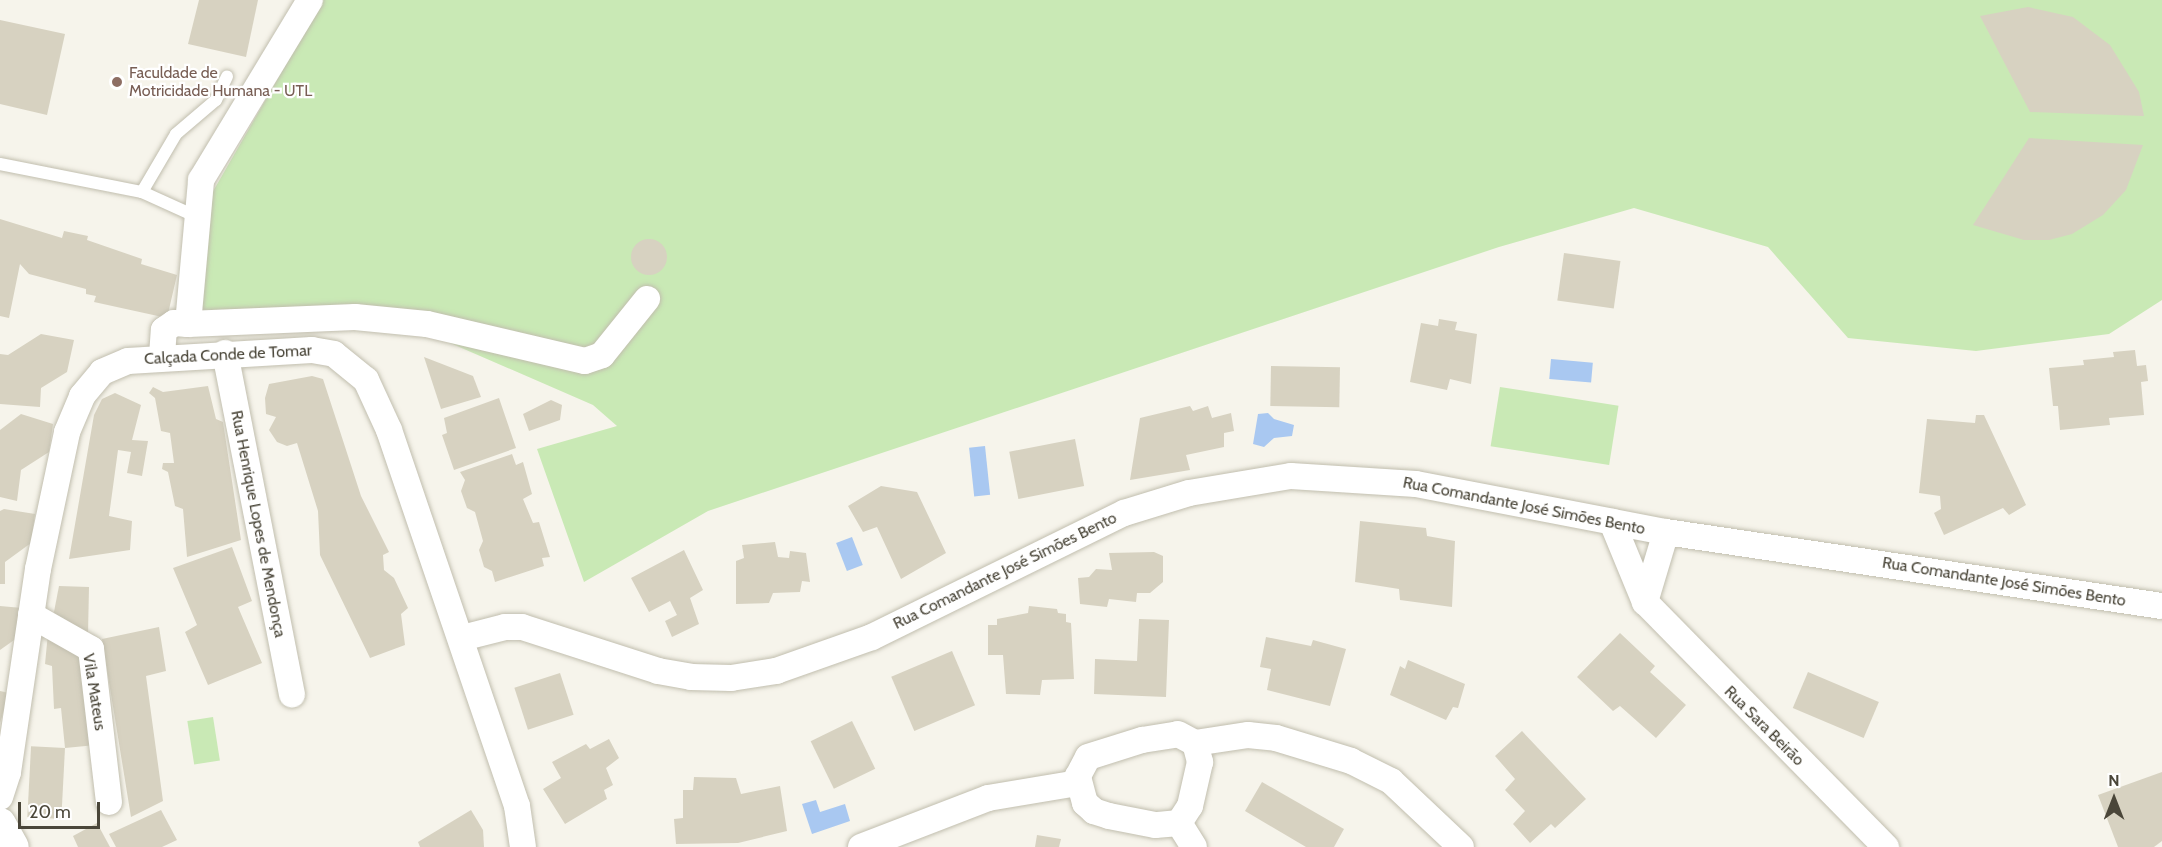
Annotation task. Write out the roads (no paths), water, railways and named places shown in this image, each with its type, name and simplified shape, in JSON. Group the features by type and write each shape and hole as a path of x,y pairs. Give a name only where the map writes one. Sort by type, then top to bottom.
{"street":[{"path":"188,324 201,180 310,0"},
{"path":"162,357 164,330 174,323 355,317 427,324 585,361 602,355 647,299"},
{"name":"Calçada Conde de Tomar","path":"0,797 8,772 31,615 74,408 102,372 129,361 225,353 312,350 334,354 366,380 392,439 518,806 525,845"},
{"name":"Rua Henrique Lopes de Mendonça","path":"225,353 292,694"},
{"name":"Rua Comandante José Simões Bento","path":"462,638 505,627 522,627 669,673 731,678 776,671 872,637 1124,513 1189,493 1292,476 1416,484 1666,532 2162,606"},
{"name":"Rua Sara Beirão","path":"1612,522 1645,602 1886,847"},
{"path":"1645,602 1666,532"},
{"name":"Vila Mateus","path":"31,615 91,649 109,802"},
{"path":"1179,823 1155,825 1094,811 1085,803 1078,783 1081,766 1088,757 1102,750 1178,734 1195,743 1248,735 1276,738 1352,761 1391,781 1461,847"},
{"path":"1179,823 1190,806 1199,773 1195,743"},
{"path":"861,847 988,798 1078,783"},
{"path":"1179,823 1194,847"},
{"path":"0,824 13,847"}],"lane":[{"path":"142,192 176,134 216,100 227,76"},
{"path":"0,164 142,192 197,217"}],"water":[{"path":"1551,359 1593,363 1591,383 1549,379"},
{"path":"1268,413 1274,419 1294,425 1292,436 1274,438 1264,447 1253,444 1258,414"},
{"path":"985,446 990,495 974,496 969,448"},
{"path":"852,537 863,565 847,571 836,543"},
{"path":"816,800 820,812 845,804 850,821 812,834 802,804"}],"place":[{"name":"Faculdade de Motricidade Humana - UTL","path":"117,82"}]}
